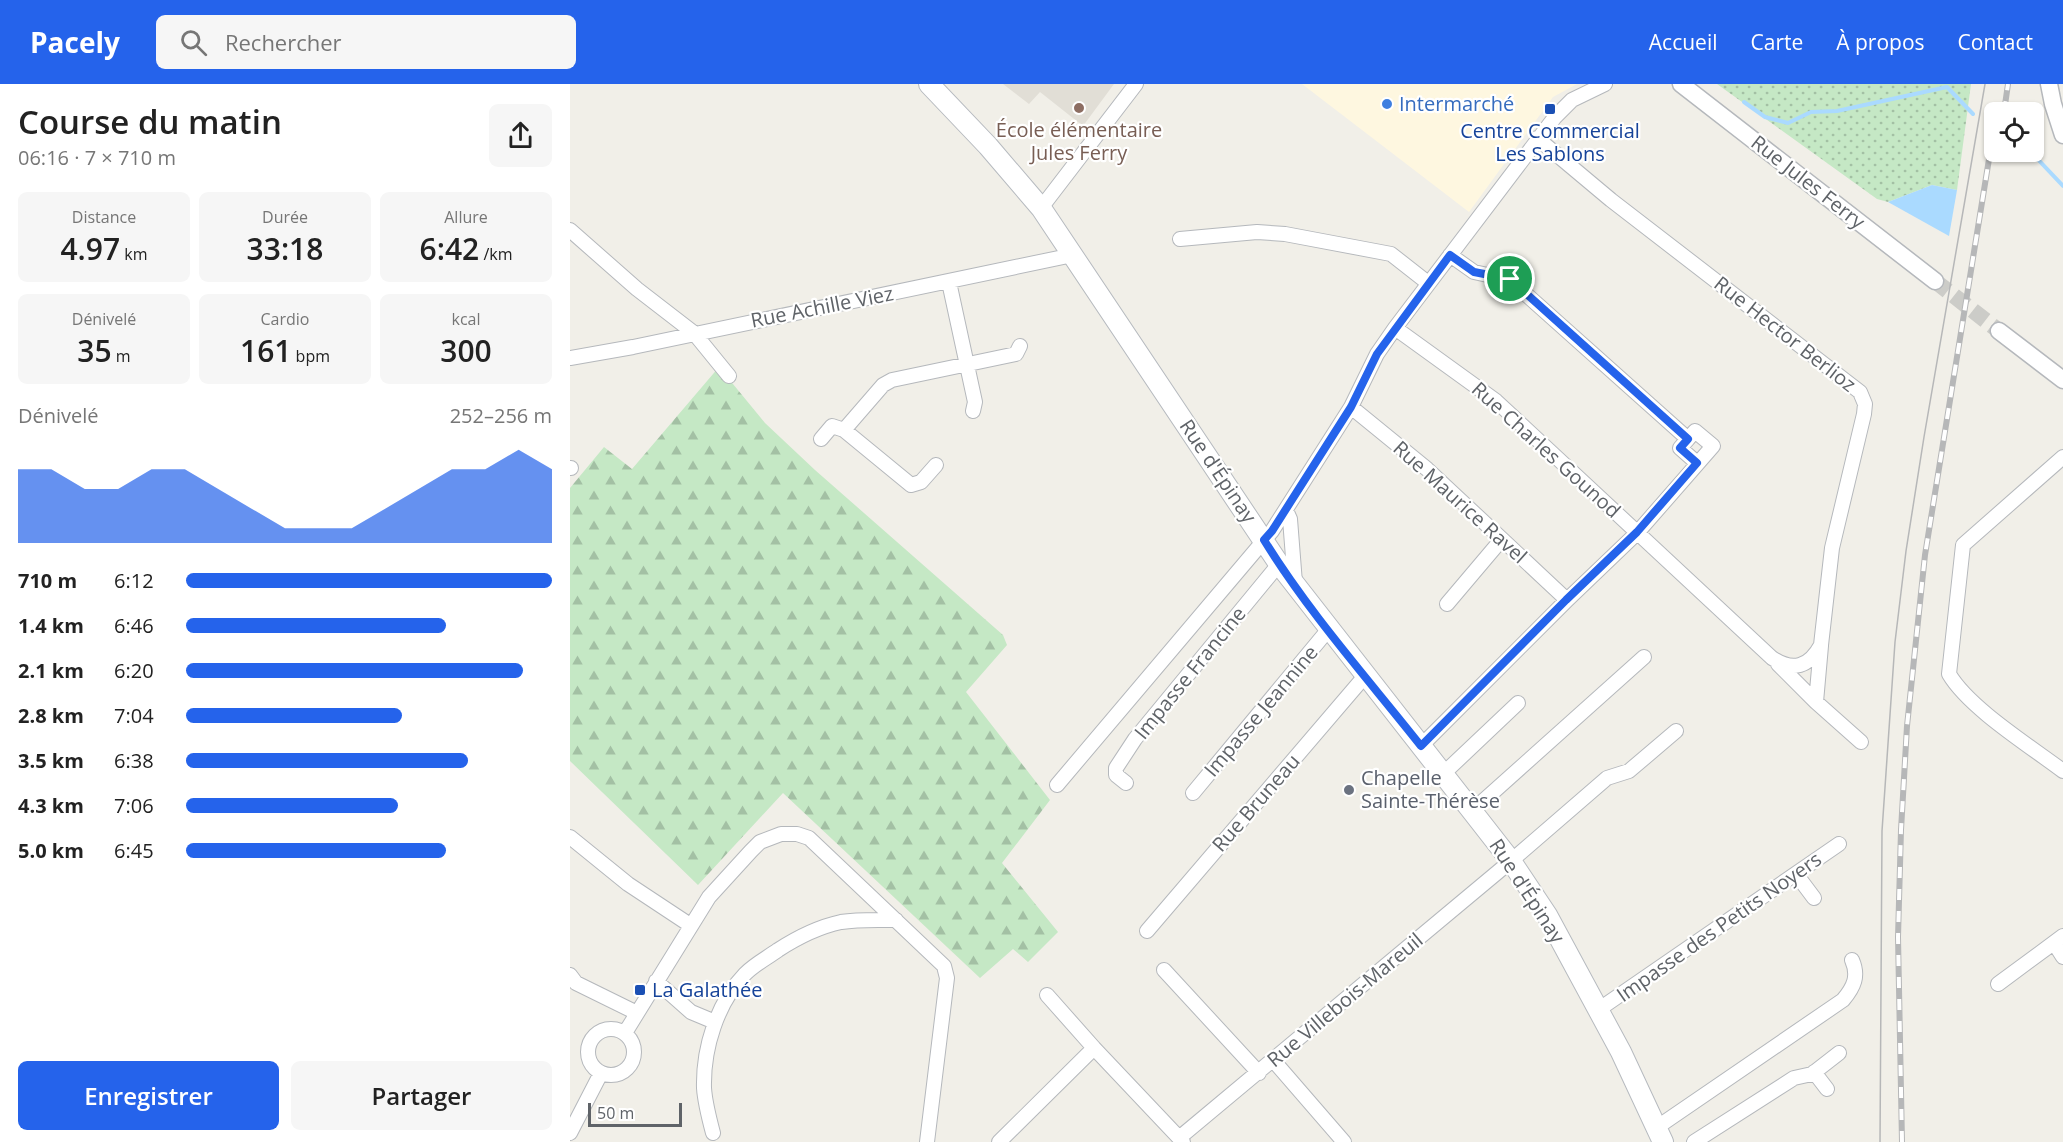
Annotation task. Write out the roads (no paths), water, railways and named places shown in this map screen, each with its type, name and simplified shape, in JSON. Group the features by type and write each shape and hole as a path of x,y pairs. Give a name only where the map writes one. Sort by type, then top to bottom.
{"main road":[{"name":"Rue d'Épinay","path":"929,84 988,146 1041,208 1279,564 1328,630 1511,861 1547,915 1622,1052 1660,1135"}],"street":[{"path":"1041,208 1136,84"},
{"path":"1057,785 1264,540 1286,510 1351,407 1377,354 1537,138 1572,100 1605,84"},
{"name":"Rue Jules Ferry","path":"1681,84 1935,281"},
{"path":"2049,84 2063,135"},
{"name":"Rue Hector Berlioz","path":"1537,138 1611,200 1849,382 1862,395 1864,414 1833,548 1815,702"},
{"path":"570,230 637,289 694,333 729,376"},
{"path":"1180,239 1257,232 1285,234 1391,254 1428,283"},
{"name":"Rue Achille Viez","path":"570,358 642,346 694,333 1073,255"},
{"path":"1450,255 1474,272 1510,279 1688,439"},
{"path":"949,282 975,402 973,411"},
{"name":"Rue Charles Gounod","path":"1395,328 1496,400 1637,532"},
{"path":"2000,331 2063,380"},
{"path":"844,430 883,385 892,380 1016,354 1020,346"},
{"name":"Rue Maurice Ravel","path":"1351,407 1427,469 1566,600"},
{"path":"821,439 832,426 844,430 911,485 921,482 936,465"},
{"path":"1421,746 1637,532 1713,446 1695,431 1680,448 1697,463"},
{"path":"2063,457 1964,544 1949,674 1957,688 1983,711 2063,771"},
{"path":"1286,510 1290,519 1295,585"},
{"path":"1637,532 1772,658 1815,702 1861,742"},
{"path":"1447,604 1502,539"},
{"name":"Impasse Francine","path":"1126,783 1116,775 1116,768 1135,739 1279,564"},
{"name":"Impasse Jeannine","path":"1193,792 1328,630"},
{"path":"1772,658 1785,665 1797,666 1812,657 1821,645"},
{"path":"1472,811 1644,657"},
{"name":"Rue Bruneau","path":"1147,931 1365,676"},
{"path":"1443,774 1518,703"},
{"name":"Rue Villebois-Mareuil","path":"1181,1140 1272,1060 1607,778 1629,771 1676,731"},
{"path":"623,1032 628,1028 709,897 760,842 772,836 790,834 809,838 944,966 947,978 927,1142"},
{"path":"570,837 628,884 690,925"},
{"name":"Impasse des Petits Noyers","path":"1598,1010 1839,844"},
{"path":"1796,874 1814,898"},
{"path":"713,1133 704,1088 705,1060 715,1022 729,995 744,975 759,962 793,940 817,929 841,922 867,919 896,921"},
{"path":"1998,984 2058,940 2063,957"},
{"path":"1660,1135 1842,1000 1854,983 1856,972 1852,960"},
{"path":"1164,970 1259,1073"},
{"path":"570,975 576,983 637,1013"},
{"path":"656,981 691,1012 715,1022"},
{"path":"1047,995 1181,1140"},
{"path":"610,1028 623,1032 632,1042 634,1056 631,1063 627,1069 615,1075 601,1073 590,1064 589,1042 604,1029 610,1028"},
{"path":"999,1142 1094,1048"},
{"path":"1694,1142 1794,1078 1814,1072 1839,1053"},
{"path":"1272,1060 1344,1142"},
{"path":"1814,1072 1827,1089"},
{"path":"570,1133 574,1118 601,1073"}],"water":[{"path":"1932,185 1957,190 1949,236 1888,202"}],"waterway":[{"path":"1744,102 1765,117 1788,123 1811,112 1837,111 1947,87 1973,114"},
{"path":"2040,162 2063,186"}],"tunnel":[{"path":"1935,281 1999,331"}],"tram line":[{"path":"1880,1142 1882,831 1895,642 1906,551 1924,437 1985,84"}],"railway":[{"path":"2005,102 2008,84"},
{"path":"1902,1142 1898,937 1907,726 1925,555 1989,162"}],"place":[{"name":"Intermarché","path":"1387,104"},
{"name":"École élémentaire Jules Ferry","path":"1079,108"},
{"name":"Centre Commercial Les Sablons","path":"1550,109"},
{"name":"Chapelle Sainte-Thérèse","path":"1349,790"},
{"name":"La Galathée","path":"640,990"}]}
